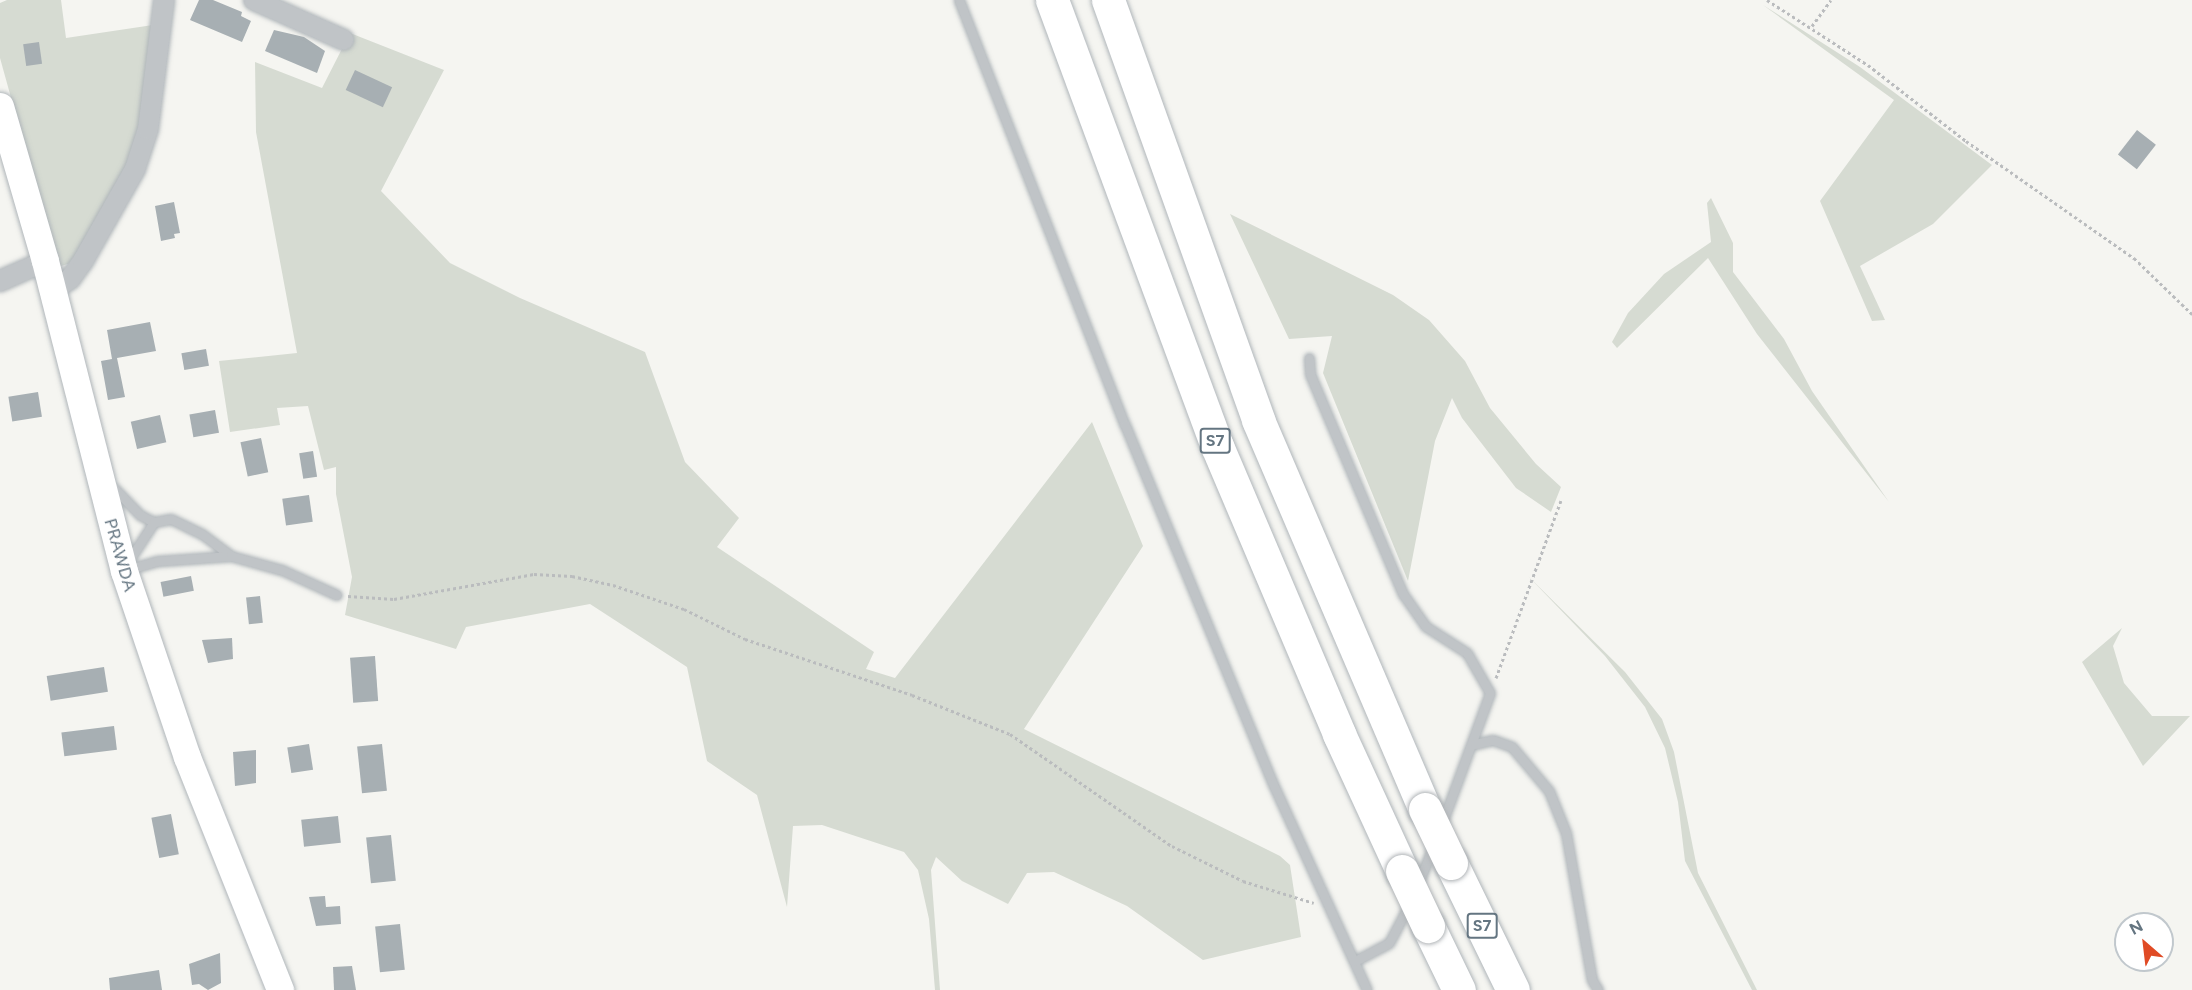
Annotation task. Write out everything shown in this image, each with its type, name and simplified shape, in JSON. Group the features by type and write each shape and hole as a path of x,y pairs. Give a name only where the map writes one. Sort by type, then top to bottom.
{"highway":[{"name":"S7","path":"1052,0 1217,446 1338,734 1459,990"},
{"name":"S7","path":"1108,0 1258,420 1425,808 1513,990"}],"street":[{"path":"52,291 70,279 83,261 135,169 148,129 164,0"},
{"path":"254,0 344,39"},
{"name":"PRAWDA","path":"0,106 45,261 95,469 124,571 191,766 280,990"},
{"path":"0,281 45,261"}],"lane":[{"path":"959,0 1125,425 1328,907 1367,990"},
{"path":"1309,358 1310,374 1403,594 1425,626 1467,653 1490,693 1474,744 1402,924 1389,943 1355,961"},
{"path":"95,469 140,515 154,522 171,519 202,534 231,556"},
{"path":"124,571 154,522"},
{"path":"124,571 158,561 231,556 282,570 337,595"},
{"path":"1474,744 1492,740 1512,747 1549,791 1566,833 1592,980 1598,990"}],"path":[{"path":"1767,0 1812,26 2134,258 2192,314"},
{"path":"1812,26 1831,0"},
{"path":"1490,693 1561,500"},
{"path":"337,595 394,599 534,574 572,576 613,585 684,609 745,639 912,695 1010,734 1172,846 1243,882 1328,907"}],"shaded area":[{"path":"7,0 61,0 66,38 153,25 143,117 127,175 74,262 58,267 0,58 0,3"},
{"path":"1763,5 1860,67 1992,165 1933,224 1860,266 1885,320 1872,321 1820,201 1894,100"},
{"path":"350,33 444,70 381,191 450,263 520,298 645,352 685,462 739,518 717,547 874,652 866,669 895,678 1092,422 1143,546 1024,729 1280,856 1290,865 1301,937 1203,960 1127,906 1054,872 1027,873 1008,904 962,881 936,857 931,870 940,990 935,990 929,919 918,870 904,852 822,825 793,826 787,907 757,795 707,761 687,667 590,604 466,627 456,649 345,615 352,577 336,494 336,467 324,470 308,406 277,408 280,425 230,432 219,361 297,353 256,132 255,62 322,88"},
{"path":"1711,198 1733,243 1733,272 1784,339 1812,391 1889,502 1757,334 1708,258 1617,348 1612,342 1628,313 1664,274 1711,242 1707,203"},
{"path":"1230,214 1393,295 1429,320 1465,361 1490,408 1536,464 1561,487 1551,512 1516,488 1462,418 1452,398 1435,441 1408,581 1323,373 1332,336 1289,339"},
{"path":"1528,576 1625,672 1662,719 1674,752 1698,873 1757,990 1752,990 1685,861 1678,802 1665,748 1645,707 1605,656"},
{"path":"2122,628 2113,646 2124,683 2152,716 2190,716 2143,766 2082,662"}],"building":[{"path":"199,0 213,0 242,12 241,16 251,21 242,42 190,20"},
{"path":"274,30 304,37 325,51 317,73 265,51"},
{"path":"39,42 42,64 26,66 23,44"},
{"path":"355,70 392,87 383,107 346,90"},
{"path":"2137,130 2156,145 2137,169 2118,154"},
{"path":"174,202 180,233 174,234 175,238 161,241 155,206"},
{"path":"150,322 156,351 117,358 125,397 108,400 101,361 112,359 107,330"},
{"path":"206,349 209,366 184,370 181,353"},
{"path":"38,392 42,417 12,421 8,397"},
{"path":"215,410 219,433 193,437 189,415"},
{"path":"160,415 166,442 137,449 131,422"},
{"path":"261,438 268,472 248,477 240,442"},
{"path":"313,451 317,477 303,479 299,453"},
{"path":"309,495 313,522 286,525 282,499"},
{"path":"191,576 194,591 163,597 161,582"},
{"path":"260,596 263,623 249,624 246,597"},
{"path":"232,638 233,659 208,663 202,640"},
{"path":"375,656 378,701 353,703 350,658"},
{"path":"104,667 108,692 51,701 47,676"},
{"path":"114,726 117,750 64,756 61,732"},
{"path":"309,744 313,770 291,773 287,747"},
{"path":"382,744 387,791 362,793 357,747"},
{"path":"256,750 256,783 235,786 233,752"},
{"path":"171,814 179,854 159,858 151,818"},
{"path":"338,816 341,843 304,847 301,820"},
{"path":"391,835 396,881 371,883 366,838"},
{"path":"325,896 326,907 340,906 341,924 316,926 309,897"},
{"path":"400,924 405,970 380,972 375,927"},
{"path":"220,953 221,983 208,990 199,984 192,985 189,964"},
{"path":"352,966 356,990 334,990 333,967"},
{"path":"159,970 162,990 110,990 109,978"}]}
